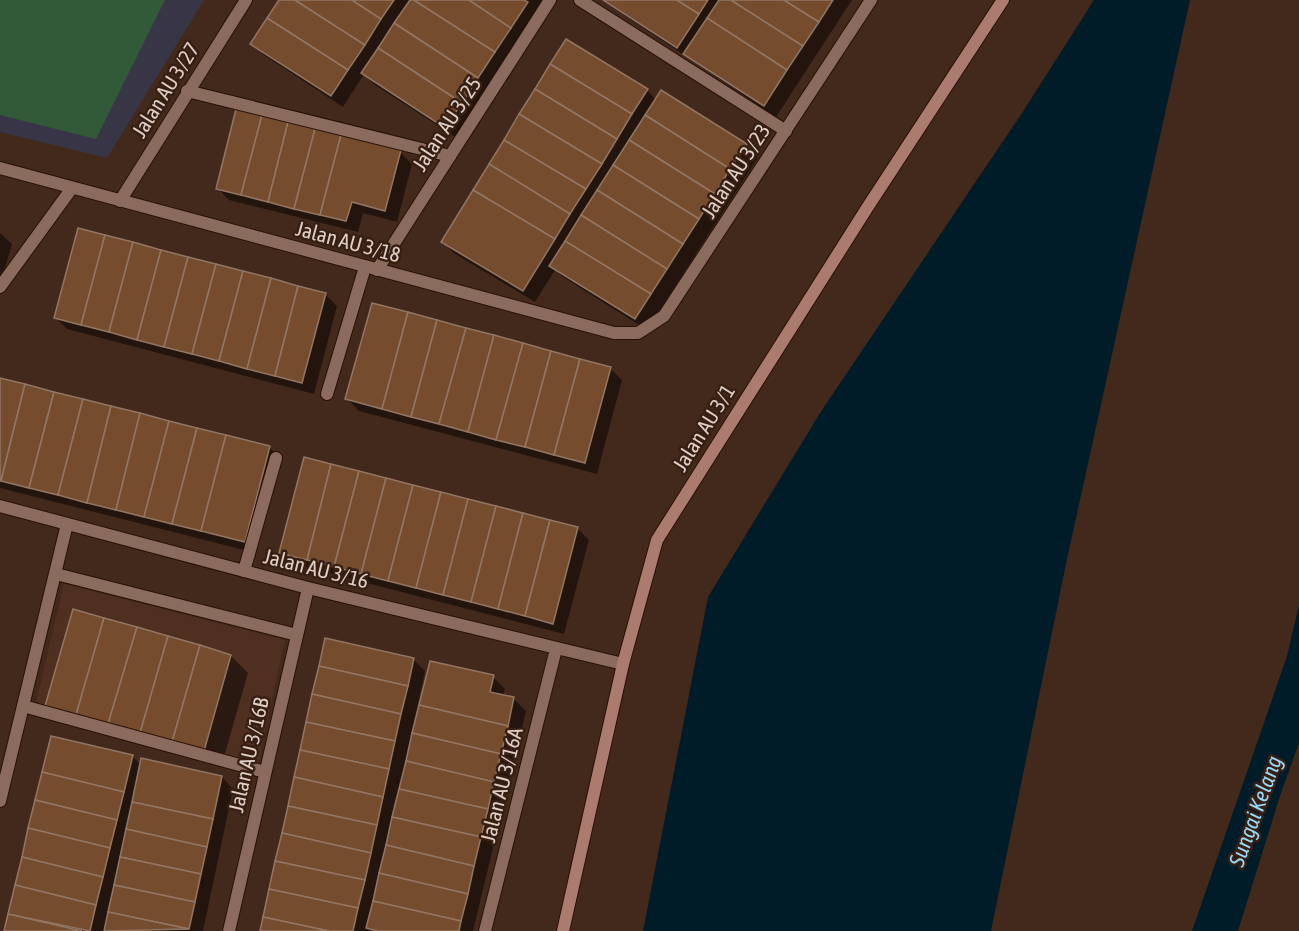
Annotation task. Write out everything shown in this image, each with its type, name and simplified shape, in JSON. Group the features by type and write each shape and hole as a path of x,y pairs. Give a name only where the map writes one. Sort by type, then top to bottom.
{"main road":[{"name":"Jalan AU 3/1","path":"563,931 623,664 657,540 867,208 1003,0"}],"street":[{"name":"Jalan AU 3/27","path":"120,201 246,0"},
{"name":"Jalan AU 3/25","path":"327,394 371,268 450,156 550,0"},
{"path":"580,0 786,131"},
{"name":"Jalan AU 3/23","path":"614,333 638,333 664,316 871,0"},
{"path":"187,91 450,156"},
{"name":"Jalan AU 3/18","path":"0,168 614,333"},
{"path":"0,287 72,188"},
{"path":"244,571 276,458"},
{"name":"Jalan AU 3/16","path":"0,506 308,588 623,664"},
{"path":"0,801 67,524"},
{"path":"56,574 297,636"},
{"name":"Jalan AU 3/16B","path":"229,931 308,588"},
{"name":"Jalan AU 3/16A","path":"485,931 556,649"},
{"path":"23,706 265,772"}],"shaded area":[{"path":"0,0 204,0 107,158 0,132"},
{"path":"64,584 285,640 258,763 36,703"}],"green space":[{"path":"0,0 165,0 96,139 0,115"}],"water":[{"path":"1094,0 1190,0 1067,559 991,931 643,931 708,597 820,413 1024,110"},
{"name":"Sungai Kelang","path":"1299,605 1299,743 1238,931 1192,931 1287,656"}],"building":[{"path":"279,0 295,0 365,45 348,70 267,18"},
{"path":"295,0 352,0 381,19 365,45"},
{"path":"352,0 394,0 381,19"},
{"path":"410,0 414,0 495,52 478,78 394,23"},
{"path":"414,0 469,0 511,28 495,52"},
{"path":"469,0 524,0 528,2 511,28"},
{"path":"603,0 677,0 699,14 677,48"},
{"path":"677,0 708,0 699,14"},
{"path":"719,0 731,0 803,46 787,70 707,18"},
{"path":"731,0 784,0 819,22 803,46"},
{"path":"784,0 833,0 819,22"},
{"path":"267,18 348,70 331,96 250,44"},
{"path":"707,18 787,70 764,106 683,54"},
{"path":"394,23 478,78 462,103 378,48"},
{"path":"566,39 648,89 632,114 550,64"},
{"path":"378,48 462,103 445,128 361,73"},
{"path":"550,64 632,114 617,139 535,89"},
{"path":"535,89 617,139 602,164 519,114"},
{"path":"661,90 747,144 730,169 645,115"},
{"path":"236,109 262,115 241,195 216,189"},
{"path":"519,114 602,164 586,189 504,140"},
{"path":"262,115 288,122 268,202 241,195"},
{"path":"645,115 730,169 715,194 629,140"},
{"path":"288,122 315,129 294,209 268,202"},
{"path":"315,129 341,135 320,215 294,209"},
{"path":"341,135 401,150 385,211 352,202 346,221 320,215"},
{"path":"504,140 586,189 570,214 489,164"},
{"path":"629,140 715,194 699,219 613,165"},
{"path":"489,164 570,214 555,239 473,190"},
{"path":"613,165 699,219 683,244 597,190"},
{"path":"473,190 555,239 523,291 441,242"},
{"path":"597,190 683,244 667,269 581,215"},
{"path":"581,215 667,269 651,294 565,241"},
{"path":"78,228 105,235 81,325 54,318"},
{"path":"105,235 133,242 109,332 81,325"},
{"path":"565,241 651,294 635,319 549,266"},
{"path":"133,242 161,250 137,340 109,332"},
{"path":"161,250 188,257 164,347 137,340"},
{"path":"188,257 216,264 192,354 164,347"},
{"path":"216,264 243,271 219,361 192,354"},
{"path":"243,271 271,278 247,369 219,361"},
{"path":"271,278 298,286 275,376 247,369"},
{"path":"298,286 326,293 302,383 275,376"},
{"path":"372,303 408,312 382,409 345,399"},
{"path":"408,312 437,320 411,417 382,409"},
{"path":"437,320 466,328 439,424 411,417"},
{"path":"466,328 494,335 468,432 439,424"},
{"path":"494,335 523,343 496,440 468,432"},
{"path":"523,343 551,351 525,447 496,440"},
{"path":"551,351 580,359 554,455 525,447"},
{"path":"580,359 611,367 585,463 554,455"},
{"path":"0,378 25,384 1,481 0,480"},
{"path":"25,384 54,392 29,488 1,481"},
{"path":"54,392 83,399 58,495 29,488"},
{"path":"83,399 111,406 87,503 58,495"},
{"path":"111,406 140,413 116,510 87,503"},
{"path":"140,413 169,421 144,517 116,510"},
{"path":"169,421 197,428 172,524 144,517"},
{"path":"197,428 226,435 201,531 172,524"},
{"path":"226,435 270,446 245,542 201,531"},
{"path":"304,457 331,464 307,560 279,553"},
{"path":"331,464 359,471 334,567 307,560"},
{"path":"359,471 386,478 361,574 334,567"},
{"path":"386,478 413,485 388,581 361,574"},
{"path":"413,485 441,492 416,588 388,581"},
{"path":"441,492 468,499 443,595 416,588"},
{"path":"468,499 496,506 471,602 443,595"},
{"path":"496,506 523,513 498,609 471,602"},
{"path":"523,513 550,520 525,616 498,609"},
{"path":"550,520 578,527 553,624 525,616"},
{"path":"73,609 104,618 76,715 45,706"},
{"path":"104,618 137,627 108,724 76,715"},
{"path":"137,627 168,636 140,733 108,724"},
{"path":"168,636 200,645 172,742 140,733"},
{"path":"325,638 414,658 408,686 319,666"},
{"path":"200,645 231,655 204,751 172,742"},
{"path":"430,661 494,675 490,692 514,697 508,726 419,705"},
{"path":"319,666 408,686 401,714 312,694"},
{"path":"312,694 401,714 395,741 306,722"},
{"path":"419,705 508,726 501,754 412,733"},
{"path":"306,722 395,741 389,769 300,750"},
{"path":"412,733 501,754 494,782 406,761"},
{"path":"51,736 133,755 124,792 42,772"},
{"path":"300,750 389,769 383,797 294,777"},
{"path":"141,758 222,776 213,819 132,802"},
{"path":"406,761 494,782 488,809 399,789"},
{"path":"42,772 124,792 117,820 35,800"},
{"path":"294,777 383,797 377,825 288,806"},
{"path":"399,789 488,809 481,837 392,817"},
{"path":"35,800 117,820 110,848 28,828"},
{"path":"132,802 213,819 207,847 126,829"},
{"path":"288,806 377,825 371,853 282,833"},
{"path":"392,817 481,837 474,866 386,845"},
{"path":"28,828 110,848 103,877 22,857"},
{"path":"126,829 207,847 201,874 120,857"},
{"path":"282,833 371,853 365,880 275,861"},
{"path":"386,845 474,866 468,894 379,873"},
{"path":"22,857 103,877 96,905 15,885"},
{"path":"120,857 201,874 195,902 114,885"},
{"path":"275,861 365,880 358,908 269,889"},
{"path":"379,873 468,894 461,921 373,901"},
{"path":"15,885 96,905 90,931 8,914"},
{"path":"114,885 195,902 189,929 108,912"},
{"path":"269,889 358,908 353,931 329,931 263,917"},
{"path":"373,901 461,921 459,931 377,931 366,928"},
{"path":"108,912 189,929 104,931"},
{"path":"8,914 82,931 4,931"},
{"path":"263,917 329,931 260,931"}]}
